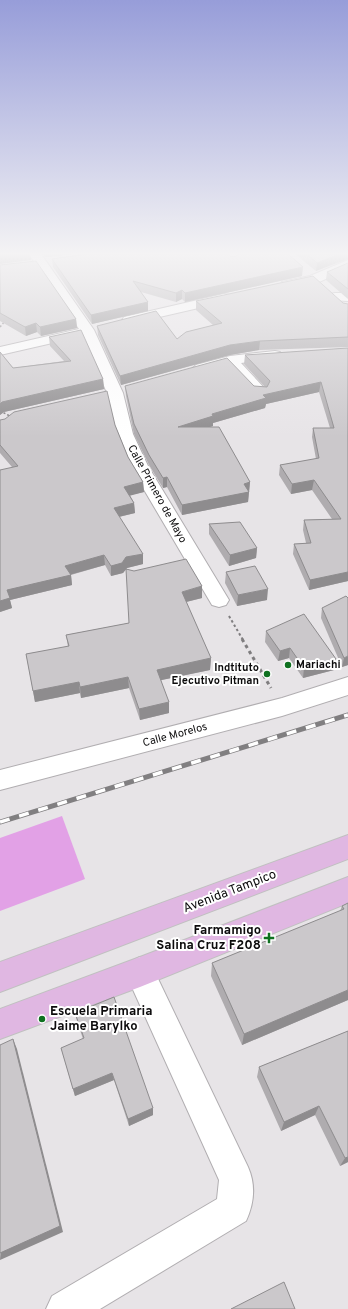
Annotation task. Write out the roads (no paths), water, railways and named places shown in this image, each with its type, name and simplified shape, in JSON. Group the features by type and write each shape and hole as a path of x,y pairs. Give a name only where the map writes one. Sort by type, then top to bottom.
{"main road":[{"name":"Avenida Tampico","path":"0,977 348,847"},
{"path":"0,1024 140,972 348,890"}],"street":[{"name":"Calle Primero de Mayo","path":"84,315 95,328 115,393 125,434 139,466 187,561 219,600"},
{"path":"118,323 152,315"},
{"path":"0,350 32,345 95,328"},
{"path":"188,372 230,360 289,355"},
{"path":"230,360 260,392"},
{"name":"Calle Morelos","path":"0,780 282,707 348,686"},
{"path":"65,1309 234,1209 236,1179 140,972"}],"railway":[{"path":"0,822 348,715"}],"place":[{"name":"Mariachi","path":"288,665"},
{"name":"Indtituto Ejecutivo Pitman","path":"267,674"},
{"name":"Farmamigo Salina Cruz F208","path":"269,938"},
{"name":"Escuela Primaria Jaime Barylko","path":"42,1019"}]}
